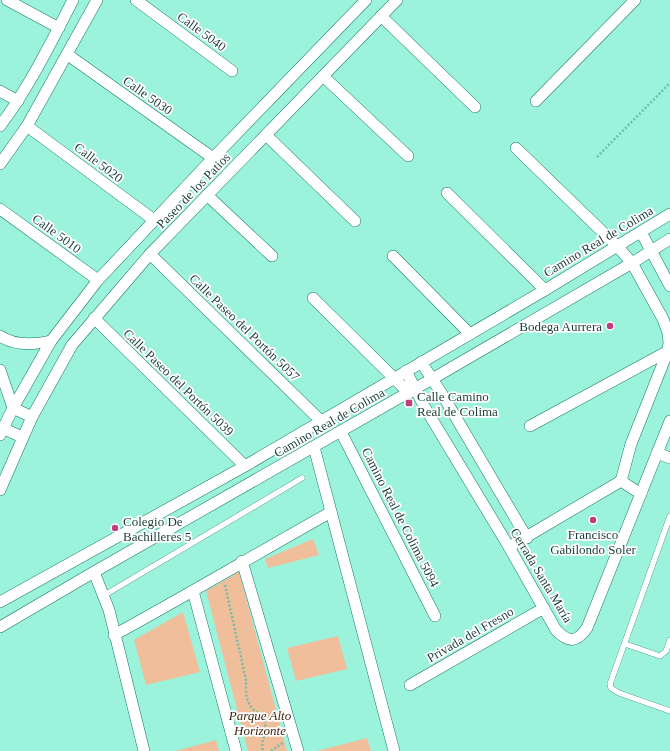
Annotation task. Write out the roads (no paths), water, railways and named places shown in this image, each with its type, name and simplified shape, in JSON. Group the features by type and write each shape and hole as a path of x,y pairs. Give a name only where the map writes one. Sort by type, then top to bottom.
{"street":[{"path":"7,0 59,28"},
{"path":"0,126 18,101 73,0"},
{"path":"0,164 27,126 68,55 97,0"},
{"name":"Calle 5040","path":"136,0 232,71"},
{"name":"Paseo de los Patios","path":"0,490 22,437 72,345 150,254 397,0"},
{"path":"536,101 635,0"},
{"name":"Paseo de los Patios","path":"1,430 50,341 98,280 361,2"},
{"path":"381,16 475,107"},
{"name":"Calle 5030","path":"68,55 213,158"},
{"path":"323,76 408,156"},
{"path":"0,91 18,101"},
{"name":"Calle 5020","path":"27,126 154,220"},
{"path":"266,135 355,221"},
{"path":"509,547 527,538 621,481 631,444 668,351 668,333 663,319 632,263 617,246 516,148"},
{"path":"447,193 545,290"},
{"path":"207,195 272,256"},
{"name":"Calle 5010","path":"0,209 98,280"},
{"name":"Camino Real de Colima","path":"0,602 245,466 545,290 670,214"},
{"path":"640,232 670,286"},
{"name":"Camino Real de Colima","path":"0,628 94,572 413,391 632,263 670,239"},
{"name":"Calle Paseo del Portón 5057","path":"150,254 321,421"},
{"path":"393,256 470,334"},
{"path":"313,298 396,378 413,391"},
{"name":"Calle Paseo del Portón 5039","path":"94,318 245,466"},
{"path":"0,336 9,341 33,345 50,341"},
{"path":"530,426 668,351"},
{"name":"Cerrada Santa María","path":"421,362 442,394 527,538"},
{"path":"0,370 13,408 32,417"},
{"name":"Cerrada Santa María","path":"406,371 413,391 424,406 509,547 556,630 564,638 571,640 577,639 587,628 670,421"},
{"path":"1,430 22,437"},
{"name":"Camino Real de Colima 5094","path":"341,432 436,616"},
{"path":"314,447 394,751"},
{"path":"657,453 670,458"},
{"path":"621,481 641,494"},
{"path":"114,635 222,575 242,561 331,512"},
{"path":"108,542 117,559"},
{"path":"242,561 298,751"},
{"path":"94,572 109,610 144,751"},
{"path":"192,591 236,751"},
{"name":"Privada del Fresno","path":"410,685 544,608"}],"lane":[{"path":"103,596 302,478"},
{"path":"670,516 625,644 611,678 611,688 619,693 670,711"},
{"path":"625,644 660,656 666,651 670,640"}],"place":[{"name":"Bodega Aurrera","path":"610,326"},
{"name":"Calle Camino Real de Colima","path":"409,403"},
{"name":"Francisco Gabilondo Soler","path":"593,520"},
{"name":"Colegio De Bachilleres 5","path":"115,528"}],"park label":[{"name":"Parque Alto Horizonte","path":"260,722"}]}
